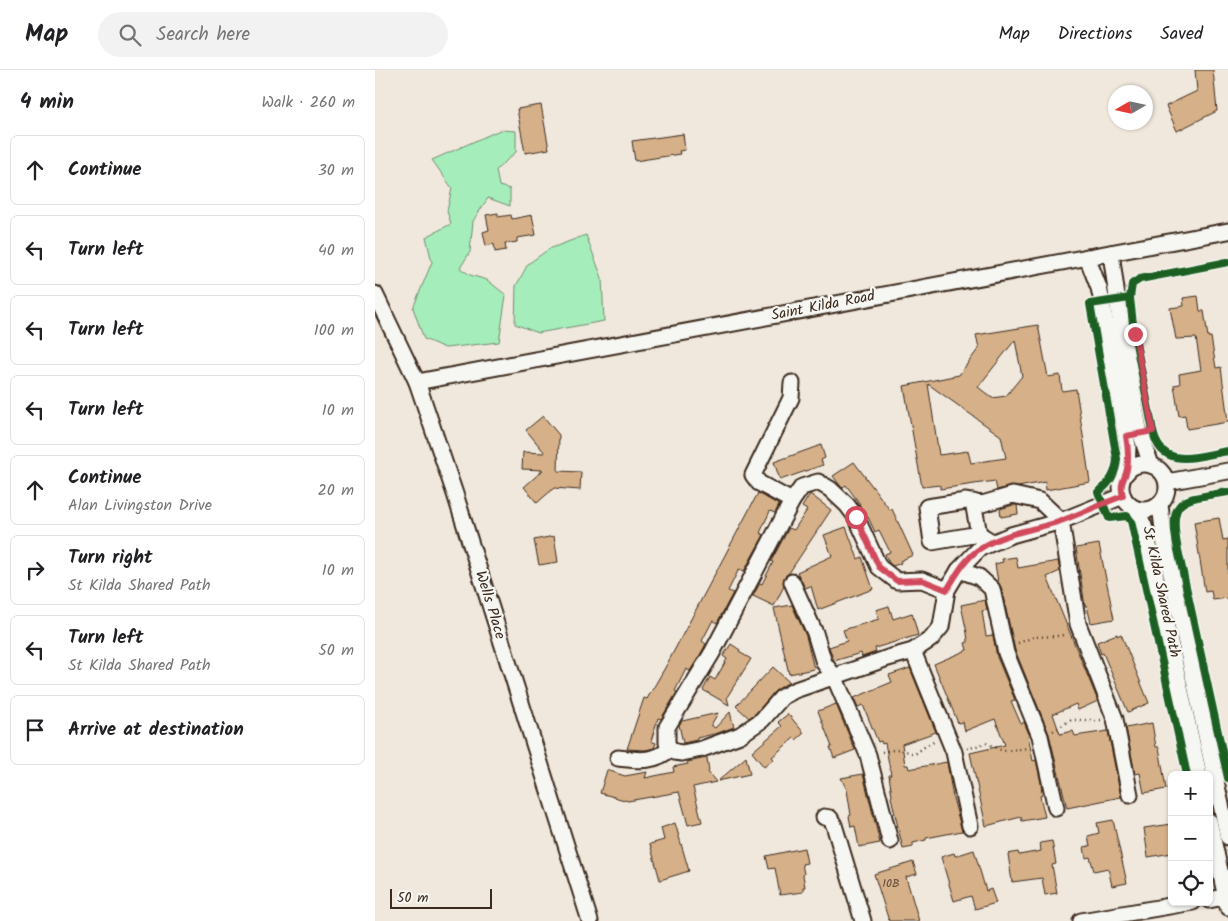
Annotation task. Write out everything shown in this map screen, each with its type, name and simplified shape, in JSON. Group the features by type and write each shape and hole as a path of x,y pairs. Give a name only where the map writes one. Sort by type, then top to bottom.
{"street":[{"name":"Saint Kilda Road","path":"417,382 1111,252 1228,232"},
{"path":"1111,252 1121,327 1139,429 1151,465"},
{"path":"1087,257 1100,295 1128,446 1127,472"},
{"name":"Wells Place","path":"375,294 417,382 455,494 590,921"},
{"path":"792,383 791,398 753,475 759,483 792,501"},
{"path":"1138,464 1151,465 1162,472 1167,482 1166,494 1159,505 1148,510 1136,509 1131,506 1123,496 1121,483 1127,472 1138,464"},
{"path":"1167,482 1228,471"},
{"path":"947,590 922,580 897,581 879,567 856,517 847,505 830,489 818,482 802,487 792,501 711,652 667,727 667,744 675,752 683,753 702,749 739,735 762,720 782,697 795,690 913,651 931,639 941,627 947,590 959,570 980,548 1011,535 1061,521 1123,496"},
{"path":"993,542 979,534 932,542 927,507 966,501 982,504 1013,495 1025,496 1040,501 1061,521 1080,628 1115,719 1130,795"},
{"path":"973,502 979,534"},
{"path":"1159,505 1165,546 1228,837"},
{"path":"1136,509 1146,534 1198,771"},
{"path":"959,570 979,577 992,589 1005,648 1041,740 1056,808"},
{"path":"792,582 815,632 824,664 834,676 868,755 890,841"},
{"path":"913,651 954,753 970,826"},
{"path":"618,758 637,760 656,758 662,756 670,749"},
{"path":"824,817 830,818 834,824 863,921"},
{"path":"1213,839 1227,900 1213,900"},
{"path":"1081,921 1169,906"}],"path":[{"path":"1005,648 1034,637 1059,636 1072,633 1080,628"},
{"path":"954,753 986,743 1003,751 1025,749 1071,720 1115,719"},
{"path":"868,755 899,749 915,754 927,745 948,736"}],"green space":[{"path":"500,130 516,131 516,152 496,170 499,186 510,189 510,206 488,198 473,221 470,252 460,268 470,275 487,280 506,295 499,342 445,348 424,339 413,308 432,262 426,237 451,224 447,211 452,188 432,160"},
{"path":"586,235 602,278 604,321 538,333 515,324 516,286 528,264 549,249"}],"building":[{"path":"1195,70 1213,70 1217,111 1177,131 1166,106 1197,91"},
{"path":"541,105 549,149 525,153 517,109"},
{"path":"683,134 685,150 679,151 680,154 635,161 632,141"},
{"path":"498,213 498,217 511,215 512,219 532,215 536,235 517,238 517,242 505,244 506,250 495,252 494,244 486,246 483,232 489,230 486,215"},
{"path":"1198,296 1200,311 1204,311 1208,337 1211,337 1216,368 1221,367 1228,422 1187,429 1185,415 1179,416 1174,385 1180,384 1179,374 1201,370 1196,338 1176,339 1170,308 1184,306 1183,298"},
{"path":"1038,325 1048,377 1060,375 1062,391 1076,389 1090,482 1046,490 1045,482 1018,487 1010,486 997,490 995,481 940,489 940,485 922,487 904,386 959,375 979,348 976,335","holes":["1015,340 1022,376 1006,396 992,398 978,387","928,384 1001,436 1006,458 971,463 968,451 939,455"]},
{"path":"543,416 559,435 558,471 581,472 580,490 554,488 537,503 524,487 543,470 522,469 523,452 545,453 526,430"},
{"path":"821,445 825,458 821,460 823,465 780,480 774,462"},
{"path":"854,462 890,510 892,509 913,555 900,561 901,563 893,566 889,563 885,554 890,552 879,530 875,532 860,504 846,485 842,488 833,476"},
{"path":"758,493 779,505 775,513 770,511 760,533 764,535 744,571 739,569 728,591 733,593 717,623 713,620 702,641 706,644 700,655 690,671 686,669 675,691 677,692 661,719 658,718 651,741 656,743 654,748 645,750 627,749 644,698 647,699 666,666"},
{"path":"810,494 831,510 789,573 784,577 784,586 774,606 753,596 760,583 762,584 773,562 771,561 789,528 794,530 807,510 802,507"},
{"path":"1017,505 1018,514 1001,517 1000,509"},
{"path":"1219,518 1223,540 1228,539 1228,598 1213,600 1211,591 1205,592 1194,522"},
{"path":"846,527 858,559 862,557 873,589 818,610 811,586 805,588 797,572 832,556 824,535"},
{"path":"554,536 558,562 539,565 534,540"},
{"path":"1099,544 1114,619 1091,623 1087,606 1085,606 1076,548"},
{"path":"1016,557 1018,568 1058,561 1060,571 1047,577 1098,701 1078,710 1076,704 1053,714 1060,734 1073,731 1075,736 1108,731 1121,797 1067,808 1049,734 1015,650 1001,587 998,582 995,564 1003,562 1002,559"},
{"path":"985,600 987,610 982,611 986,636 993,635 997,657 1015,700 1011,701 1021,724 1024,722 1029,734 1033,761 1036,760 1041,783 1042,795 1040,796 1045,817 1022,821 1021,817 986,826 970,753 1005,745 995,719 965,731 963,722 958,723 934,664 967,650 965,643 968,642 967,633 961,605"},
{"path":"792,605 806,636 814,669 789,674 774,608"},
{"path":"889,606 893,619 912,613 918,635 875,648 876,652 862,657 861,653 834,661 829,647 847,641 843,630 879,619 876,610"},
{"path":"1117,634 1117,636 1121,634 1149,703 1128,712 1097,642"},
{"path":"731,644 740,650 739,652 751,659 727,697 729,705 703,690 710,677 715,680 727,659 723,656"},
{"path":"773,667 789,682 775,691 756,713 749,718 736,706"},
{"path":"910,668 936,732 902,744 905,765 908,765 909,769 947,762 953,798 962,831 926,838 926,840 913,843 913,847 903,849 891,797 889,775 891,775 885,743 878,742 863,705 858,707 854,698 892,682 889,675"},
{"path":"836,704 855,750 834,758 830,747 832,747 818,711"},
{"path":"730,712 734,727 683,743 679,725 682,721 718,713 711,725 715,728"},
{"path":"788,714 804,733 796,740 794,738 772,757 774,759 764,767 752,752 782,726 778,722"},
{"path":"1152,723 1156,747 1159,747 1166,789 1144,793 1140,773 1135,774 1126,728"},
{"path":"746,757 750,774 718,781"},
{"path":"707,758 708,772 716,782 693,787 702,822 688,825 679,792 628,801 600,793 607,770 625,776 647,772 645,778 674,772 673,767"},
{"path":"863,774 880,843 859,847 855,826 851,827 847,790 841,778"},
{"path":"1113,820 1127,883 1112,886 1108,868 1094,871 1090,857 1086,858 1084,847 1090,846 1088,836 1099,833 1097,823"},
{"path":"675,823 689,871 660,880 650,844 664,840 661,828"},
{"path":"1168,825 1168,854 1148,857 1144,828"},
{"path":"1052,841 1056,864 1052,865 1057,893 1045,895 1042,878 1012,882 1008,854 1018,852 1019,855 1041,851 1040,843"},
{"path":"804,848 807,863 802,864 805,887 803,887 803,892 780,895 775,868 769,869 766,856"},
{"path":"974,850 986,891 991,889 996,903 975,909 971,896 954,901 941,857 954,853 955,856"},
{"path":"913,862 917,874 906,877 919,921 889,921 874,874"}],"cycle path":[{"name":"St Kilda Shared Path","path":"1186,771 1131,521 1127,516 1109,518 1098,492 1112,478 1117,459 1090,304 1130,298 1132,284 1140,279 1228,262"},
{"path":"1130,298 1134,333 1157,444 1164,452 1182,458 1228,451"},
{"path":"1228,492 1189,500 1177,510 1175,519 1178,550 1228,778"}],"route":[{"path":"856,517 879,567 897,581 922,580 947,590 959,570 980,548 1011,535 1040,528 1087,511 1123,496 1121,483 1127,472 1128,458 1126,436 1153,431 1135,334"}]}
